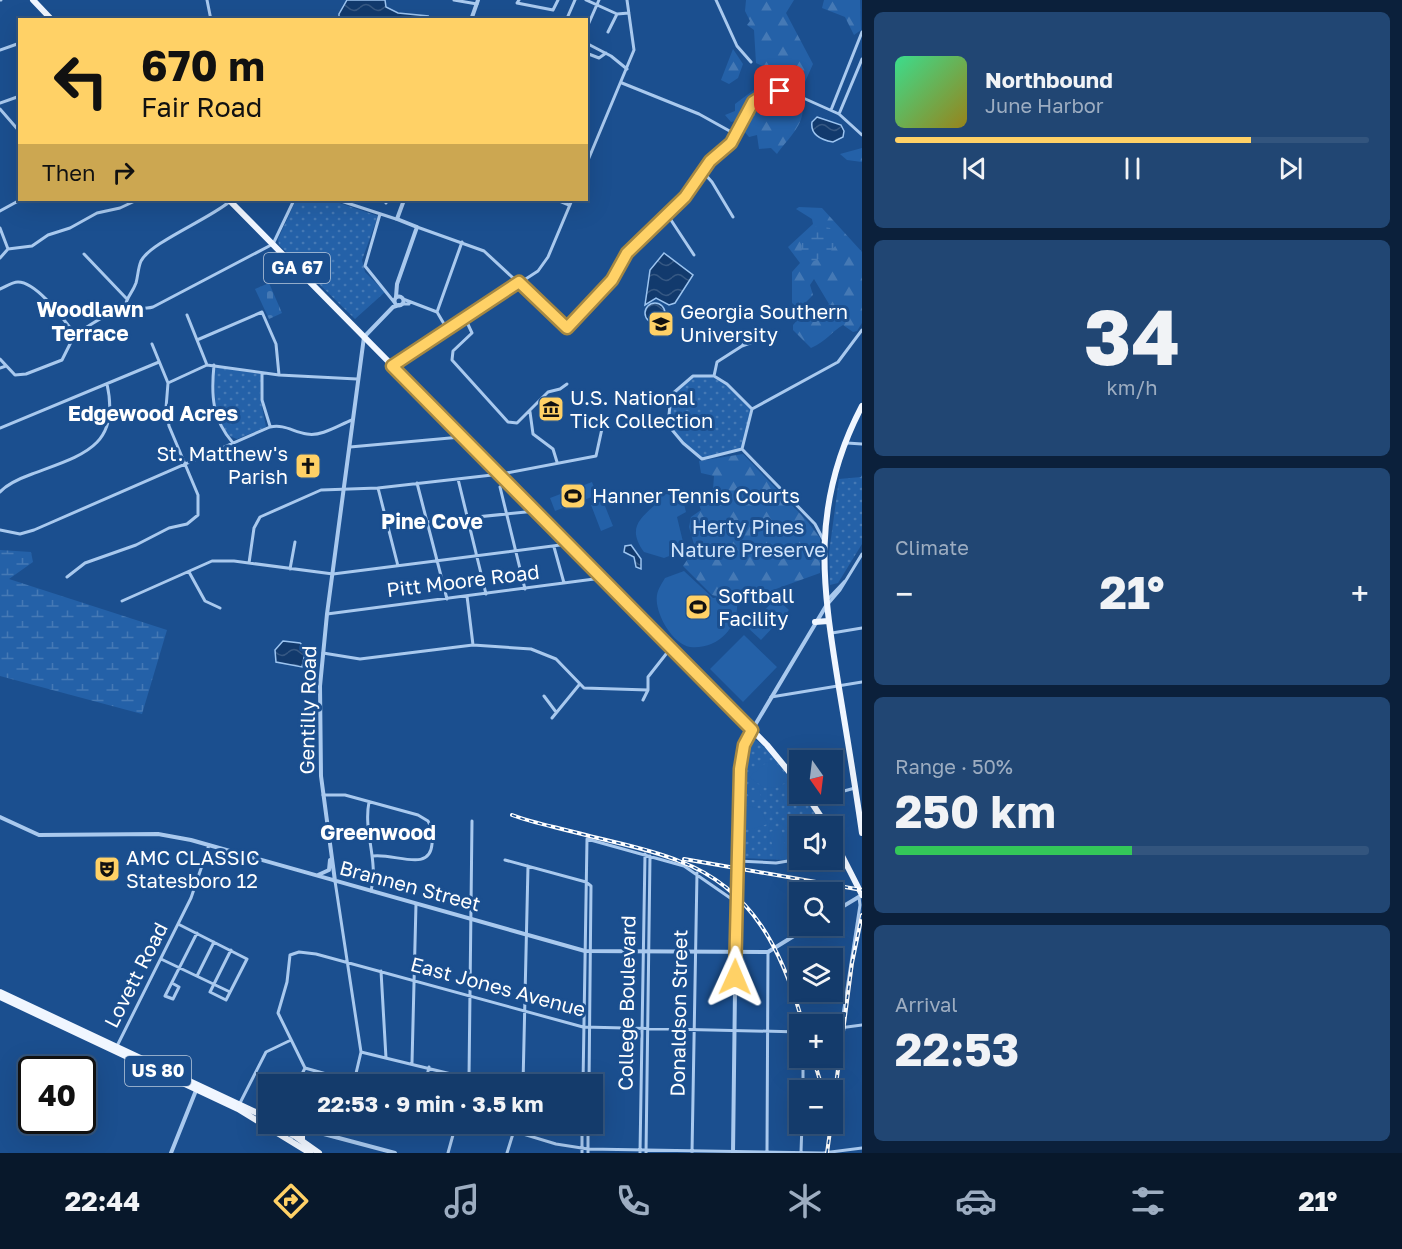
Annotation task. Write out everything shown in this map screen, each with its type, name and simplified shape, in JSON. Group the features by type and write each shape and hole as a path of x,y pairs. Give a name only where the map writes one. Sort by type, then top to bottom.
{"main road":[{"path":"33,0 50,18"},
{"path":"40,0 46,13"},
{"name":"GA 67","path":"231,201 392,366 570,543 752,730 789,772"},
{"path":"862,406 845,443 831,489 824,541 826,606 862,833"},
{"path":"815,622 828,621"},
{"path":"843,860 860,888 861,896"},
{"name":"US 80","path":"0,992 197,1087 302,1140 319,1153"},
{"name":"US 80","path":"0,997 116,1048"},
{"name":"US 80","path":"197,1087 258,1114"},
{"path":"302,1134 302,1140"},
{"name":"US 80","path":"291,1136 310,1153"}],"street":[{"path":"207,0 212,18"},
{"path":"454,0 477,2 472,18"},
{"path":"519,0 518,3 553,10 558,0"},
{"path":"568,16 575,0"},
{"path":"586,0 616,14 629,13"},
{"path":"588,25 600,0"},
{"path":"588,160 635,46 627,0"},
{"path":"716,0 737,46 751,62"},
{"path":"608,32 616,14"},
{"path":"831,110 862,32"},
{"path":"0,50 18,44"},
{"path":"588,44 606,53 627,69"},
{"path":"588,54 599,58 606,53"},
{"path":"839,114 862,59"},
{"path":"622,82 699,114 735,134"},
{"path":"341,201 484,251 567,328 612,280 627,253 685,197 702,171 725,149 753,102 771,92 792,93 839,114 862,135"},
{"path":"0,103 18,97"},
{"path":"0,109 18,130"},
{"path":"702,171 712,182 733,218"},
{"path":"0,211 18,201"},
{"path":"0,258 8,249 32,246 48,235 70,228 97,213 120,208 135,201"},
{"path":"125,308 126,298 136,282 141,261 151,249 213,216 229,201"},
{"path":"0,359 18,376 56,363 65,357 75,334 125,308 141,310 153,307 273,244 294,201"},
{"path":"397,219 404,201"},
{"path":"560,201 570,205"},
{"path":"392,366 543,266 572,201"},
{"path":"380,214 365,266 397,300 437,312 447,329"},
{"path":"667,214 694,255"},
{"path":"364,337 397,300 397,284 417,227"},
{"path":"0,228 8,249"},
{"path":"437,312 462,242"},
{"path":"84,254 126,298"},
{"path":"528,291 531,276"},
{"path":"0,289 16,282 25,284 44,297 75,334"},
{"path":"197,340 262,312 276,344 279,375"},
{"path":"187,315 207,365"},
{"path":"465,318 472,333 453,351 452,360 508,422 517,423 548,392 560,390 567,384"},
{"path":"742,449 752,409 838,362 861,336 862,330"},
{"path":"714,376 717,362 742,346 758,340 758,334 749,336 742,346"},
{"name":"Gentilly Road","path":"356,1074 361,1052 335,881 320,762 322,652 364,337"},
{"path":"67,577 85,563 136,545 195,519 199,511 198,495 169,426 166,408 168,383 152,344"},
{"path":"0,428 159,362"},
{"path":"168,383 207,365 279,375 357,380"},
{"path":"214,365 212,396 216,419 232,443"},
{"path":"0,368 6,366"},
{"path":"262,372 262,400 270,427"},
{"path":"742,449 702,459 683,443 668,425 669,402 675,390 693,376 714,376 727,384 752,409"},
{"path":"0,492 5,486 82,453 103,437 111,413 107,384"},
{"path":"530,412 533,434 553,448 557,462"},
{"path":"0,530 20,534 34,530 270,427 285,426 303,434 315,434 352,420"},
{"path":"249,563 254,528 260,517 313,492 378,488 501,474 596,456 603,424"},
{"path":"350,447 464,437"},
{"path":"845,443 862,444"},
{"path":"742,449 815,525 824,541"},
{"path":"458,479 486,594"},
{"path":"417,483 447,599"},
{"path":"500,487 525,589"},
{"path":"378,488 398,566"},
{"path":"427,522 536,510"},
{"path":"815,525 825,526"},
{"path":"290,569 295,542"},
{"path":"122,601 212,561 249,563 333,574 554,547 570,543"},
{"path":"554,547 564,583"},
{"path":"733,1152 735,953 740,769 744,745 815,622 848,578 862,554"},
{"path":"189,572 205,601 220,608"},
{"name":"Pitt Moore Road","path":"327,614 604,578"},
{"path":"824,587 838,589"},
{"path":"467,597 473,645"},
{"path":"830,633 862,628"},
{"path":"322,652 360,660 473,645 540,650 563,664 579,685 590,689 648,690"},
{"path":"643,700 648,690 648,677 671,648"},
{"path":"771,697 862,682"},
{"path":"552,718 579,685"},
{"path":"544,696 556,712"},
{"path":"843,791 855,788"},
{"path":"323,795 345,795 428,821 432,833 431,853 424,859 418,861 387,855 373,856"},
{"path":"369,802 368,826 373,856 371,891"},
{"name":"Brannen Street","path":"0,817 39,835 158,834 209,845 585,951 768,952"},
{"path":"469,1074 468,995 472,919 472,821"},
{"path":"310,874 322,875 329,870 329,838"},
{"path":"583,1074 587,839 645,854 697,873 738,903"},
{"name":"Lovett Road","path":"116,1048 196,887 209,845"},
{"name":"College Boulevard","path":"640,1151 645,854"},
{"name":"College Boulevard","path":"646,1152 650,856"},
{"path":"505,860 586,882 592,889 589,1074"},
{"path":"738,861 767,863 789,860"},
{"path":"522,1074 528,866"},
{"name":"Donaldson Street","path":"693,1152 694,953 697,873"},
{"path":"843,907 861,896"},
{"path":"843,1021 861,896"},
{"path":"412,1063 416,904"},
{"path":"178,924 231,950 247,959 226,1000 210,992 231,950"},
{"path":"172,983 179,987 173,999 165,996 196,933"},
{"path":"767,1152 768,952 794,936"},
{"path":"197,976 214,942"},
{"name":"East Jones Avenue","path":"291,1040 279,1017 278,1007 287,982 290,955 299,952 381,971 584,1027 789,1032"},
{"path":"161,959 230,993"},
{"path":"381,971 386,1058"},
{"path":"843,1028 862,1025"},
{"path":"239,1105 266,1052 291,1040 305,1068 323,1074"},
{"path":"361,1052 454,1074"},
{"path":"427,1074 429,1067"},
{"path":"302,1074 305,1068"},
{"path":"171,1153 197,1087"},
{"path":"324,1134 384,1152 395,1153"},
{"path":"448,1153 453,1134"},
{"path":"507,1153 513,1134"},
{"path":"526,1134 588,1151 801,1152 862,1148"},
{"path":"582,1134 582,1153"},
{"path":"588,1134 588,1151"},
{"path":"801,1152 802,1134"}],"green space":[{"path":"746,0 794,0 786,13 813,64 801,91 793,87 780,86 767,68 756,63 754,30 747,25 750,21 745,11"},
{"path":"824,0 860,0 861,30 854,35 845,17 822,8"},
{"path":"733,49 743,64 738,78 729,84 721,80"},
{"path":"759,71 766,80 766,90 742,107 735,121 731,122 725,115 735,111 735,104 755,89 755,74"},
{"path":"781,95 801,101 803,109 795,130 777,154 771,148 759,149 757,135 749,137 744,131 758,108 768,100"},
{"path":"862,148 862,162 847,160 840,154"},
{"path":"296,201 333,201 378,216 362,260 365,272 385,292 355,319 279,245 278,239"},
{"path":"799,207 822,208 862,252 862,323 857,331 853,332 843,325 811,348 793,330 793,325 800,317 823,312 829,304 814,279 810,285 813,295 799,309 792,303 792,272 800,263 788,247 813,224 812,219 796,209"},
{"path":"820,226 830,228 838,243 828,254 812,262 802,255 802,244 804,236 810,229"},
{"path":"269,283 282,313 269,319 255,289"},
{"path":"217,367 261,374 260,397 266,427 237,439 229,436 216,414 214,370"},
{"path":"693,376 720,380 732,388 752,409 742,449 702,459 683,443 668,425 669,409 676,391"},
{"name":"Herty Pines Nature Preserve","path":"743,454 808,522 820,538 820,573 740,602 729,593 718,597 712,595 683,566 695,548 689,527 691,517 701,510 699,504 713,489 714,476 701,473 699,461"},
{"path":"862,474 862,544 838,583 830,585 829,553 839,479 861,477"},
{"name":"Hanner Tennis Courts","path":"592,482 597,495 555,511 550,498"},
{"path":"667,494 683,500 686,512 677,517 685,550 664,558 644,552 636,536 636,529 642,518 659,501 659,496"},
{"path":"603,501 613,526 601,531 591,505"},
{"path":"0,550 31,552 33,562 9,579 167,630 142,714 0,676"},
{"name":"Softball Facility","path":"684,571 713,598 732,595 737,602 737,611 730,628 718,641 709,645 690,647 683,645 671,634 658,610 657,595 665,578"},
{"path":"776,598 789,610 761,640 748,628"},
{"path":"744,635 777,667 743,702 710,669"},
{"path":"753,738 772,755 789,774 789,804 809,804 817,816 789,816 789,859 742,858 743,760 746,747"},
{"path":"767,762 777,764 789,781 776,788 763,787 749,777"},
{"path":"759,789 762,801 752,800 746,792"},
{"path":"745,805 760,809 768,824 751,829 745,827"},
{"path":"781,829 788,856 776,859 769,832"}],"water":[{"path":"347,0 385,0 386,7 398,13 428,16 427,18 339,18"},
{"path":"817,117 841,125 844,131 843,137 833,142 815,134 812,122"},
{"path":"664,253 693,275 675,303 669,305 656,298 645,305 650,270"},
{"path":"651,303 659,303 665,309 665,317 659,323 651,323 645,317 645,309"},
{"path":"631,545 641,559 641,569 636,567 634,557 624,552 625,546"},
{"path":"283,641 300,643 306,649 302,667 276,662 275,650"}],"railway":[{"path":"512,815 667,856 705,873 727,888 762,926 786,973 800,1014"},
{"path":"684,859 862,890"},
{"path":"837,1080 852,963 862,915"},
{"path":"816,1068 820,1080"},
{"path":"827,1153 830,1134"}],"place":[{"name":"Georgia Southern University","path":"661,324"},
{"name":"U.S. National Tick Collection","path":"551,409"},
{"name":"St. Matthew's Parish","path":"308,466"},
{"name":"Hanner Tennis Courts","path":"573,496"},
{"name":"Softball Facility","path":"698,607"},
{"name":"AMC CLASSIC Statesboro 12","path":"107,869"}],"district":[{"name":"Woodlawn Terrace","path":"90,322"},
{"name":"Edgewood Acres","path":"153,414"},
{"name":"Pine Cove","path":"432,522"},
{"name":"Greenwood","path":"378,833"}],"route":[{"path":"735,977 740,769 744,745 752,730 392,366 519,282 567,328 604,290 627,253 685,197 710,161 731,143 743,116 753,102 771,92 780,91"}]}
